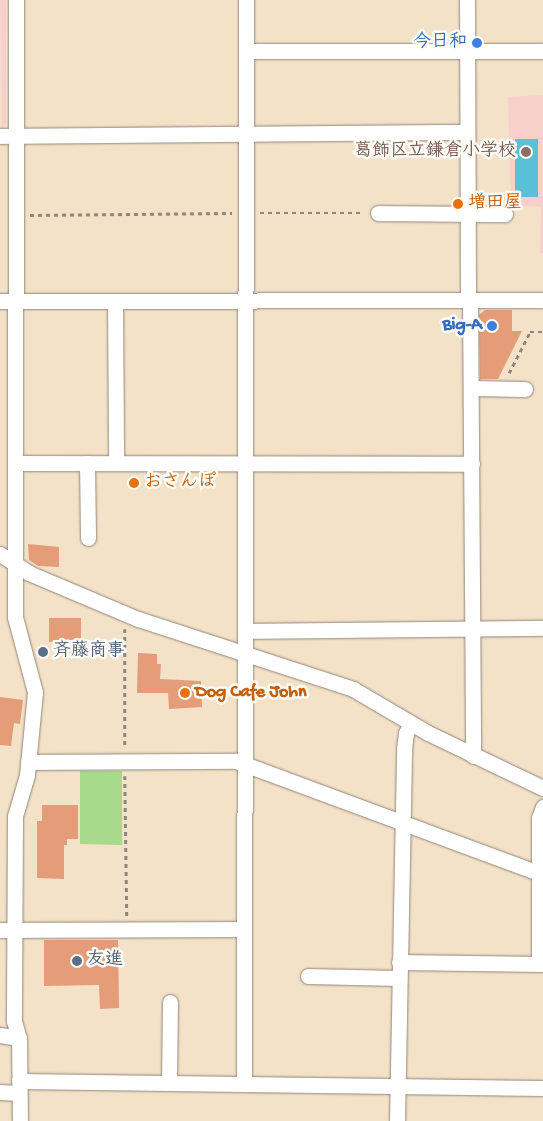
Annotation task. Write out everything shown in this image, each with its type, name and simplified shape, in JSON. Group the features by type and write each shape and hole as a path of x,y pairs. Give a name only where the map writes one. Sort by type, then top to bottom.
{"street":[{"path":"16,0 15,618 35,692 28,762 15,816 7,930 14,1021 19,1038 20,1121"},
{"path":"244,1084 243,763 247,136 246,0"},
{"path":"467,0 473,756"},
{"path":"246,52 543,51"},
{"path":"0,136 247,136 467,132"},
{"path":"378,213 505,214"},
{"path":"0,301 543,300"},
{"path":"115,301 116,463"},
{"path":"471,388 525,388"},
{"path":"16,463 472,464"},
{"path":"87,463 88,538"},
{"path":"0,554 15,564 106,606 244,654 353,689 411,724 473,756 543,788"},
{"path":"245,631 543,628"},
{"path":"397,1121 398,978 404,749 406,733 411,724"},
{"path":"28,762 243,763 539,872"},
{"path":"399,962 541,964 539,818 543,808"},
{"path":"7,930 244,929"},
{"path":"308,976 398,978"},
{"path":"169,1083 170,1002"},
{"path":"0,1035 19,1038"},
{"path":"0,1092 19,1087 169,1083 543,1088"}],"path":[{"path":"15,215 378,213"},
{"path":"501,388 530,332 543,332"}],"shaded area":[{"path":"0,0 6,0 6,123 2,128"},
{"name":"葛飾区立鎌倉小学校","path":"543,95 543,253 540,253 541,207 511,206 508,97"}],"green space":[{"path":"80,771 122,771 122,845 80,844"}],"water":[{"path":"515,139 538,139 538,197 515,197"}],"building":[{"path":"485,310 512,310 512,331 522,331 498,379 480,379 479,315"},
{"path":"28,544 59,547 59,567 38,566 29,560"},
{"path":"49,618 81,618 81,642 49,642"},
{"path":"138,653 157,654 157,664 161,664 160,679 201,681 202,707 169,709 168,693 137,693"},
{"path":"0,697 23,700 20,724 14,723 11,746 0,745"},
{"path":"42,805 78,805 78,839 67,839 67,845 64,845 64,879 37,878 37,821 42,821"},
{"path":"44,940 118,940 119,1008 100,1009 99,985 44,986"}],"place":[{"name":"今日和","path":"477,43"},
{"name":"葛飾区立鎌倉小学校","path":"526,152"},
{"name":"増田屋","path":"458,204"},
{"name":"Big-A","path":"492,326"},
{"name":"おさんぽ","path":"134,483"},
{"name":"斉藤商事","path":"43,652"},
{"name":"Dog Cafe John","path":"185,693"},
{"name":"友進","path":"77,961"}]}
